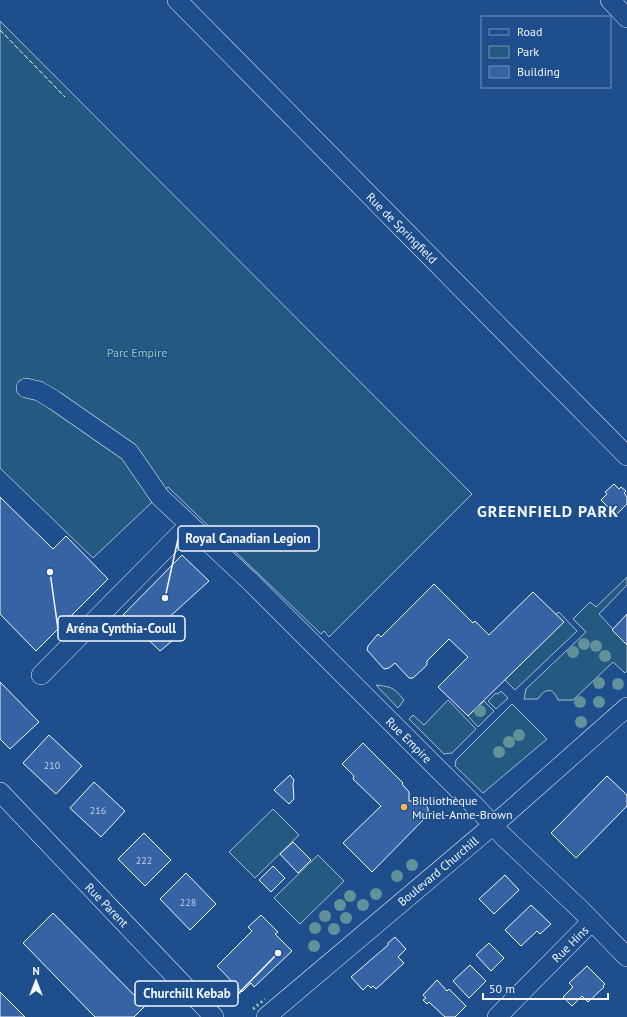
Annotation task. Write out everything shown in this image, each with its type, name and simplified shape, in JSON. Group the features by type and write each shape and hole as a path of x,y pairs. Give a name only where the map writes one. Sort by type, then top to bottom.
{"street":[{"name":"Rue de Springfield","path":"177,0 627,456"},
{"path":"610,0 627,18"},
{"name":"Rue Empire","path":"26,388 40,391 129,452 160,498 256,587 492,825 592,921 627,957"},
{"path":"41,675 189,525"},
{"name":"Boulevard Churchill","path":"266,1017 492,825 627,707"},
{"name":"Rue Parent","path":"0,792 214,1017"},
{"name":"Rue Hins","path":"497,1017 592,921"}],"green space":[{"name":"Parc Empire","path":"0,21 472,494 329,637 324,631 321,634 168,487 93,558 0,468"},
{"path":"627,577 627,585 599,614 627,645 627,671 625,673 613,662 573,700 558,700 554,693 549,690 543,693 538,699 524,699 526,689 586,632 573,619 590,602 596,607"},
{"path":"559,612 577,631 515,690 505,680 563,622 556,614"},
{"path":"376,685 392,688 397,692 404,700 398,708"},
{"path":"501,691 508,698 496,709 488,701 496,693 498,694"},
{"path":"448,700 476,729 452,753 444,754 409,719 413,715 424,725"},
{"path":"484,701 494,711 478,727 468,716"},
{"path":"512,704 547,739 483,793 455,766 456,760"},
{"path":"273,809 299,835 255,878 229,852"},
{"path":"318,855 344,881 300,924 274,898"}],"building":[{"path":"614,484 619,489 621,487 626,491 624,493 627,497 627,504 616,515 601,500 607,494 605,492"},
{"path":"0,497 53,549 66,536 108,579 36,651 0,614"},
{"path":"182,555 209,581 166,620 179,635 160,651 123,615"},
{"path":"434,584 473,623 475,621 489,635 533,592 564,622 468,716 438,687 468,657 449,639 427,661 427,665 413,678 409,678 395,663 389,668 384,669 367,650 368,646 378,634 381,637"},
{"path":"627,614 627,645 612,630"},
{"path":"0,682 39,722 10,749 0,739"},
{"path":"49,735 82,766 56,794 23,763"},
{"name":"Bibliothèque Muriel-Anne-Brown","path":"363,743 403,783 402,784 409,792 409,801 422,801 428,808 428,815 372,872 343,843 381,806 353,779 354,776 342,764"},
{"path":"290,775 294,780 294,799 289,804 274,790"},
{"path":"607,776 627,795 627,806 576,858 551,833"},
{"path":"94,782 125,811 101,837 70,808"},
{"path":"144,833 171,860 145,886 118,859"},
{"path":"293,842 311,860 298,873 280,854"},
{"path":"273,866 285,878 271,892 259,880"},
{"path":"186,873 216,904 190,930 160,899"},
{"path":"505,875 519,890 494,914 479,899"},
{"path":"531,905 551,924 540,934 537,931 521,946 505,930"},
{"path":"53,913 145,1006 134,1017 95,1017 23,943"},
{"path":"261,915 278,932 275,934 292,951 254,987 251,983 242,992 217,966 252,931 248,927"},
{"path":"395,937 406,949 398,957 404,963 376,989 373,986 371,988 368,985 363,990 351,977 388,945 388,943"},
{"path":"489,943 504,958 491,971 476,955"},
{"path":"470,965 486,981 469,998 453,981"},
{"path":"587,966 605,984 603,986 604,987 588,1002 582,996 572,1006 563,997 573,987 569,983"},
{"path":"437,980 447,991 449,989 466,1006 455,1017 445,1017 429,1002 427,1004 423,1000 426,998 423,995"},
{"path":"0,992 25,1017 0,1017"}],"hedge":[{"path":"231,1004 238,997 237,995 240,992"},
{"path":"253,1009 265,999"}],"fence":[{"path":"0,30 65,97"}],"place":[{"name":"Aréna Cynthia-Coull","path":"50,572"},
{"name":"Royal Canadian Legion","path":"165,598"},
{"name":"Bibliothèque Muriel-Anne-Brown","path":"404,807"},
{"name":"Churchill Kebab","path":"278,953"}],"district":[{"name":"GREENFIELD PARK","path":"548,511"}]}
